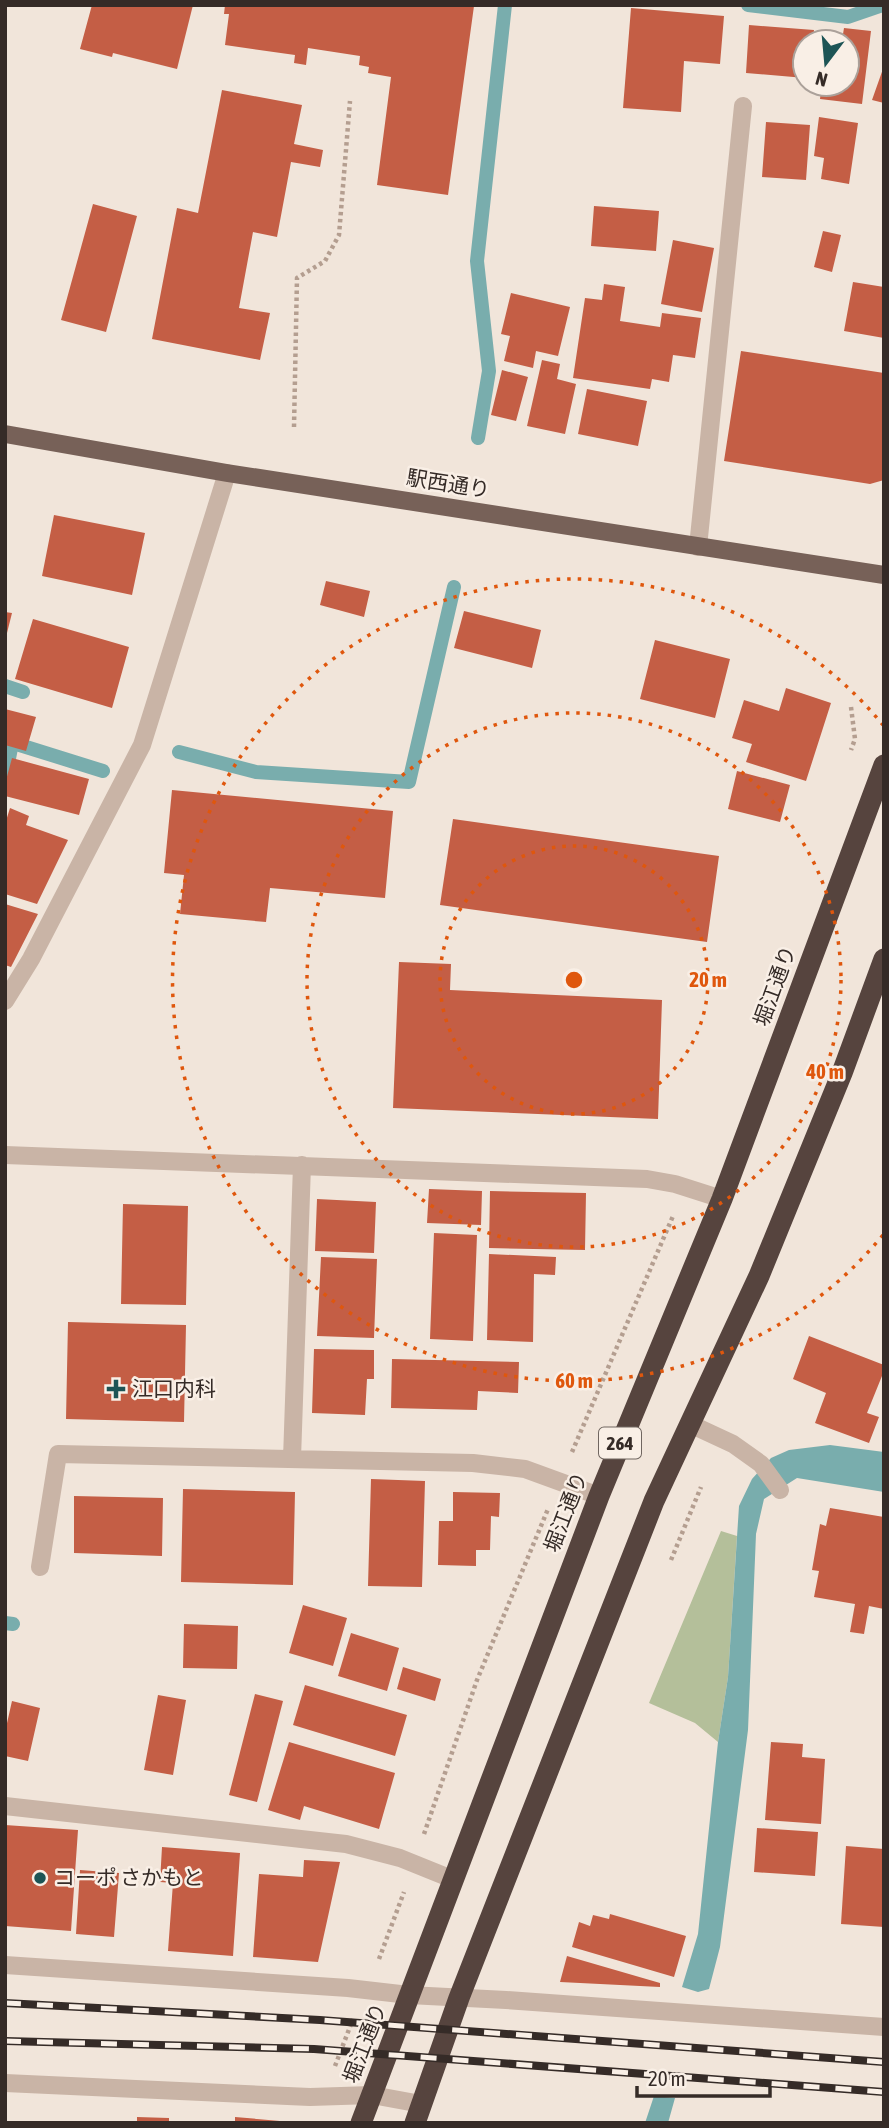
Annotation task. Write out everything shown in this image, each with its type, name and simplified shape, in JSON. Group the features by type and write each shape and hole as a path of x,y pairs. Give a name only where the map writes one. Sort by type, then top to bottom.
{"highway":[{"name":"堀江通り","path":"361,2123 599,1496 722,1199 884,765"},
{"name":"264","path":"418,2113 459,1998 654,1501 760,1276 882,967"}],"main road":[{"name":"駅西通り","path":"5,434 227,473 884,575"}],"street":[{"path":"698,547 743,106"},
{"path":"5,1001 31,959 142,745 227,473"},
{"path":"5,1155 647,1179 722,1199"},
{"path":"292,1459 302,1165"},
{"path":"690,1424 733,1444 761,1464 780,1490"},
{"path":"40,1567 58,1454 473,1463 525,1469 599,1496"},
{"path":"5,1806 346,1844 391,1855 452,1879"},
{"path":"5,1965 364,1990 409,1996 884,2027"},
{"path":"5,2083 324,2097 372,2095 418,2113"}],"path":[{"path":"294,427 297,278 325,261 339,235 350,101"},
{"path":"850,752 855,740 851,707"},
{"path":"324,2097 414,1864 477,1680 685,1188"}],"green space":[{"path":"721,1531 737,1536 728,1677 718,1742 695,1723 649,1703"}],"water":[{"path":"830,1445 884,1452 884,1492 797,1478 764,1499 756,1534 748,1730 720,1947 709,1989 698,1992 682,1987 698,1934 718,1742 728,1677 739,1506 752,1479 771,1458 789,1450"},
{"path":"654,2096 675,2098 668,2123 645,2123"}],"building":[{"path":"92,5 193,5 177,69 113,53 112,57 80,49"},
{"path":"225,5 474,6 448,195 377,185 391,77 368,73 369,67 359,65 360,56 308,48 306,65 294,63 295,55 225,45 229,14 224,14"},
{"path":"631,8 724,16 720,64 684,61 681,112 623,108"},
{"path":"749,25 791,28 791,77 746,73"},
{"path":"861,30 871,31 862,104 820,99 861,98"},
{"path":"884,66 884,103 872,100"},
{"path":"222,90 302,105 294,144 323,150 320,167 291,162 277,237 253,232 239,308 270,313 260,360 152,339 177,208 198,213"},
{"path":"819,117 858,123 849,184 821,179 824,158 814,156"},
{"path":"766,122 810,125 806,180 762,177"},
{"path":"93,204 137,216 106,332 61,320"},
{"path":"594,206 659,211 656,251 591,246"},
{"path":"823,231 841,235 832,272 814,267"},
{"path":"673,240 714,248 702,312 661,304"},
{"path":"853,282 884,287 884,338 844,331"},
{"path":"604,284 625,287 620,321 660,327 662,313 701,318 695,358 673,355 669,382 652,379 650,389 573,378 585,298 602,300"},
{"path":"511,293 570,307 558,356 536,351 533,368 504,361 510,336 501,334"},
{"path":"741,351 884,373 884,480 870,484 724,461"},
{"path":"542,360 560,364 557,379 576,384 565,434 527,426"},
{"path":"502,370 528,377 516,421 491,415"},
{"path":"587,389 647,401 638,446 578,434"},
{"path":"54,515 145,533 132,595 42,576"},
{"path":"326,581 370,591 364,617 320,605"},
{"path":"464,611 541,630 532,668 454,648"},
{"path":"5,612 12,613 6,637 5,636"},
{"path":"33,619 129,647 112,708 15,679"},
{"path":"655,640 730,659 715,718 640,699"},
{"path":"786,688 831,703 806,781 746,762 752,744 732,738 744,700 779,711"},
{"path":"5,709 36,717 26,751 5,745"},
{"path":"12,758 89,779 79,815 5,796 5,784"},
{"path":"737,771 790,785 780,822 728,809"},
{"path":"172,790 393,811 385,898 270,888 266,922 180,914 184,875 164,873"},
{"path":"10,808 29,816 26,825 68,840 37,904 5,894 5,824"},
{"path":"453,819 719,856 707,942 440,905"},
{"path":"5,904 38,914 11,967 5,965"},
{"path":"399,962 451,964 450,990 662,1000 658,1119 393,1108"},
{"path":"429,1189 482,1191 481,1225 427,1223"},
{"path":"490,1191 586,1193 585,1250 489,1248"},
{"path":"317,1199 376,1202 374,1253 315,1251"},
{"path":"123,1204 188,1206 186,1305 121,1304"},
{"path":"434,1233 477,1235 473,1341 430,1339"},
{"path":"489,1254 556,1257 555,1275 534,1274 533,1342 487,1340"},
{"path":"321,1257 377,1259 374,1338 317,1336"},
{"path":"68,1322 186,1325 184,1422 66,1419"},
{"path":"809,1336 884,1365 867,1413 879,1417 869,1443 815,1423 826,1393 793,1379"},
{"path":"314,1349 374,1350 374,1379 367,1379 365,1415 312,1413"},
{"path":"392,1359 519,1362 518,1393 478,1391 477,1410 391,1408"},
{"path":"371,1479 425,1481 422,1587 368,1586"},
{"path":"183,1489 295,1492 293,1585 181,1582"},
{"path":"453,1492 500,1493 499,1517 491,1516 490,1550 476,1550 476,1566 438,1565 439,1521 453,1521"},
{"path":"74,1496 163,1498 162,1556 74,1553"},
{"path":"830,1508 884,1517 884,1609 869,1606 864,1634 850,1632 855,1604 814,1597 819,1571 812,1570 820,1524 826,1526"},
{"path":"303,1605 347,1618 333,1666 289,1653"},
{"path":"184,1624 238,1626 237,1669 183,1668"},
{"path":"351,1633 399,1648 387,1691 338,1676"},
{"path":"403,1667 441,1679 435,1701 397,1689"},
{"path":"305,1685 407,1715 395,1756 293,1725"},
{"path":"255,1694 283,1701 257,1802 229,1795"},
{"path":"158,1695 186,1700 173,1775 144,1770"},
{"path":"12,1701 40,1708 28,1761 5,1756 5,1732"},
{"path":"289,1742 395,1773 379,1829 304,1806 300,1820 268,1810"},
{"path":"771,1742 803,1744 802,1757 825,1759 821,1824 765,1820"},
{"name":"コーポ さかもと","path":"5,1825 78,1830 71,1931 5,1926"},
{"path":"757,1828 818,1832 815,1876 754,1872"},
{"path":"846,1846 884,1849 884,1927 841,1924"},
{"path":"162,1847 240,1853 233,1956 168,1951 173,1883 160,1882"},
{"path":"304,1860 340,1862 318,1962 253,1957 259,1874 303,1877"},
{"path":"80,1870 119,1873 114,1937 76,1934"},
{"path":"610,1914 686,1936 674,1977 572,1947 579,1922 590,1926 593,1915 609,1919"},
{"path":"567,1956 660,1983 660,1987 560,1982"},
{"path":"137,2117 169,2118 169,2123 137,2123"},
{"path":"235,2117 280,2121 280,2123 235,2123"}],"waterway":[{"path":"478,438 489,371 477,261 505,5"},
{"path":"748,5 848,17 883,5"},
{"path":"179,752 256,772 409,782 454,587"},
{"path":"5,686 23,692"},
{"path":"10,742 103,771"},
{"path":"5,779 12,743"},
{"path":"5,1623 13,1624"}],"railway":[{"path":"5,2003 320,2020 884,2062"},
{"path":"5,2041 314,2049 884,2092"}],"place":[{"name":"江口内科","path":"116,1389"},
{"name":"コーポ さかもと","path":"40,1878"}]}
